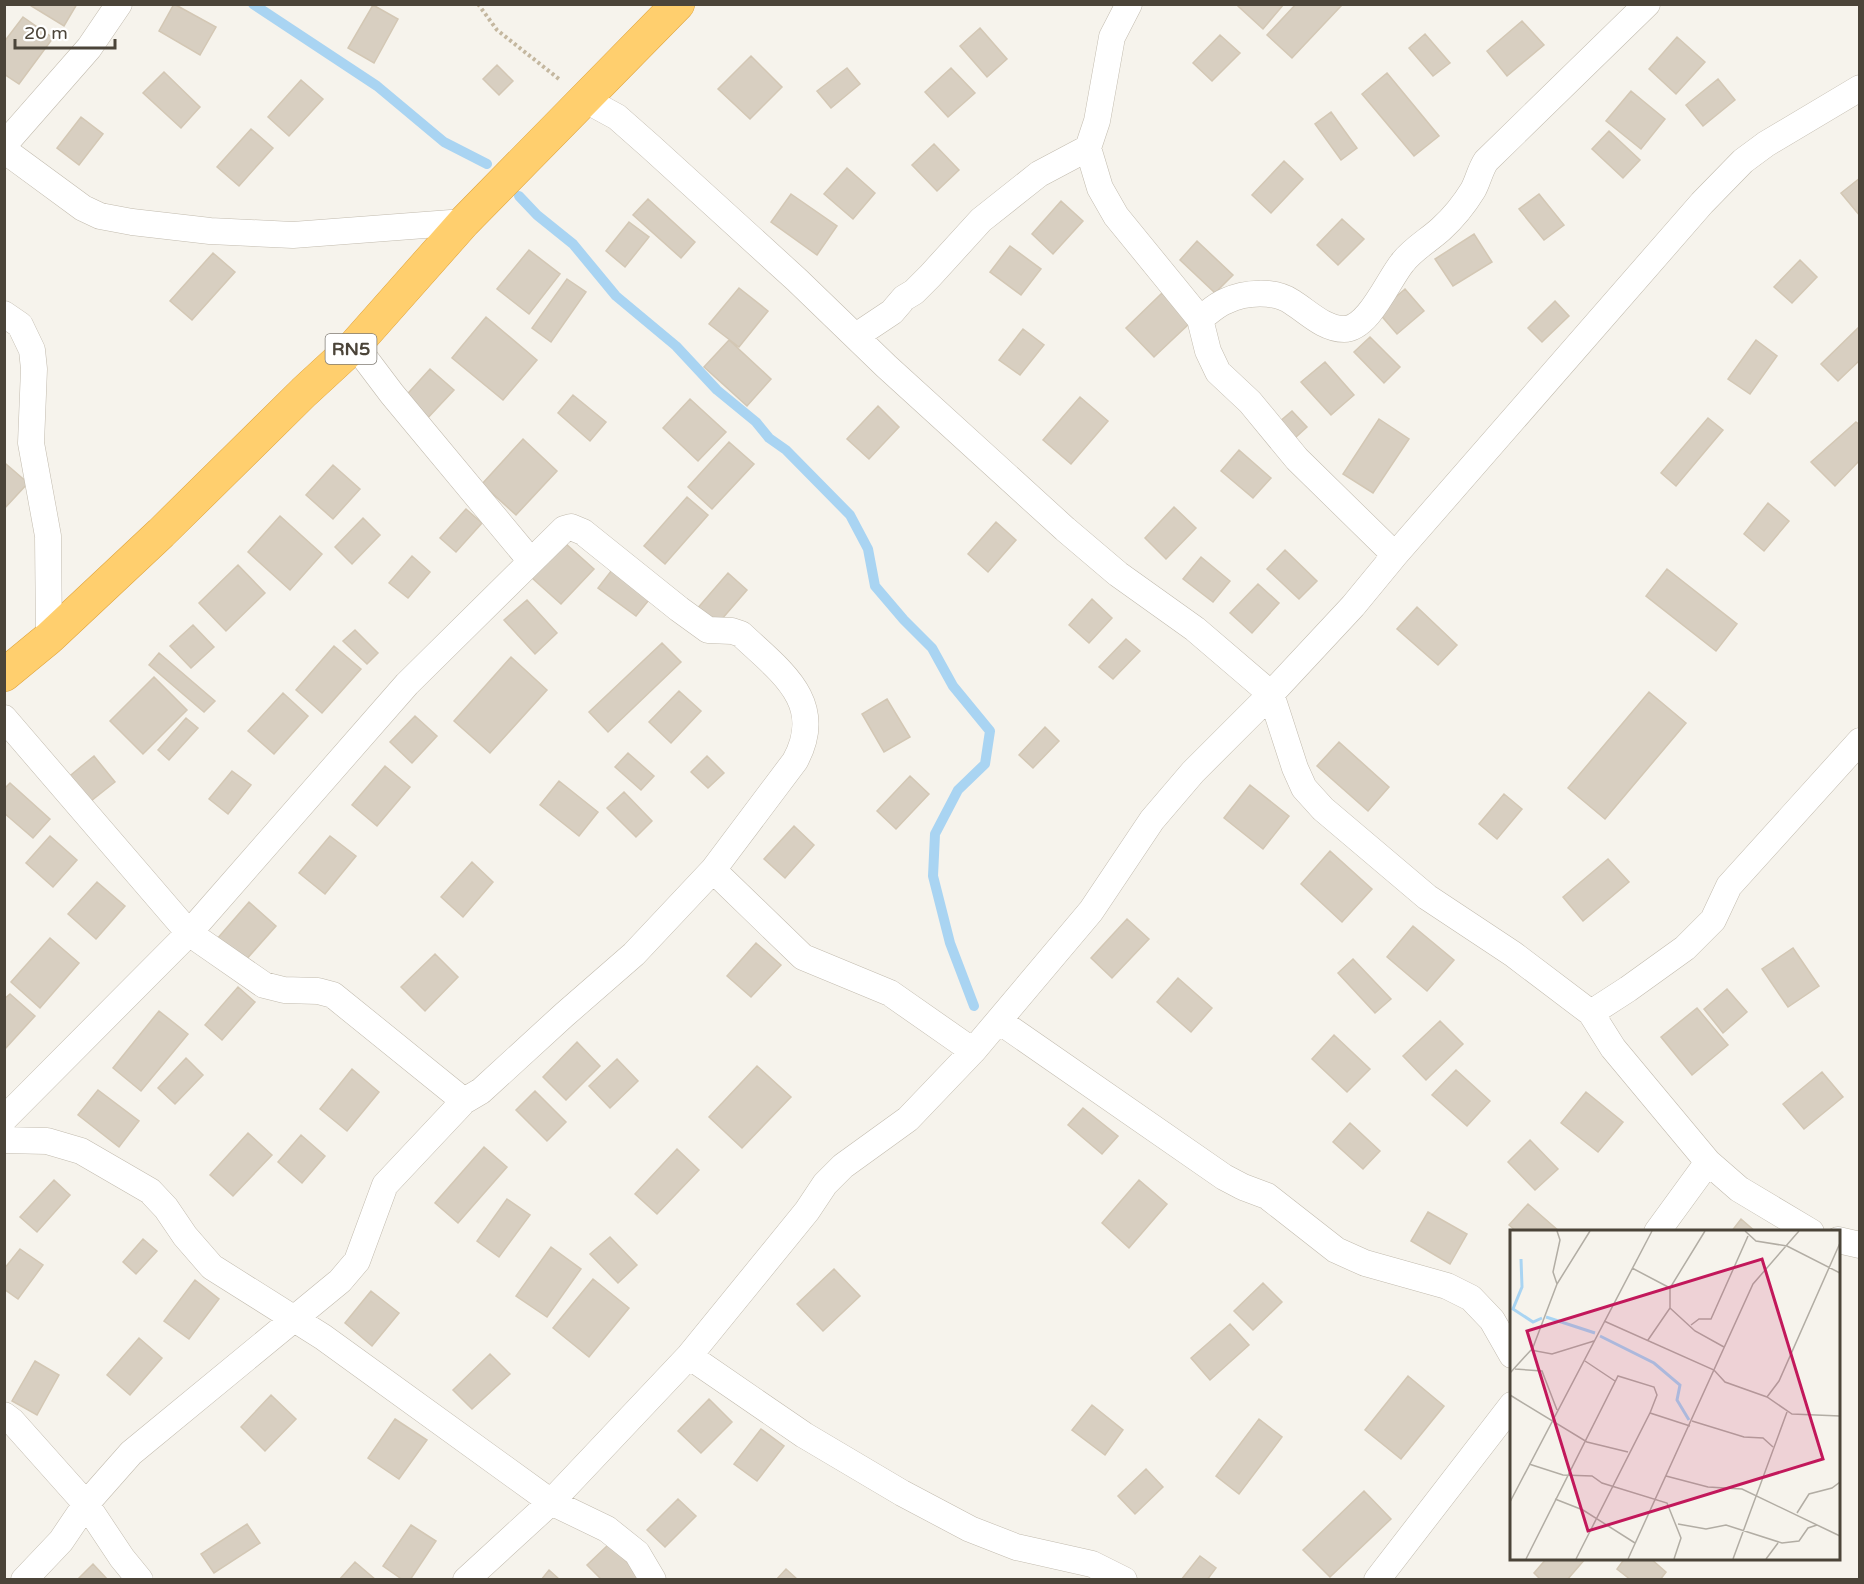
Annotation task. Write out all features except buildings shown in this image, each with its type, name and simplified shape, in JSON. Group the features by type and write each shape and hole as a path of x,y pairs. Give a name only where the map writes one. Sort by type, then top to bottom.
{"highway":[{"name":"RN5","path":"4,675 49,638 161,533 355,345 464,222 678,4"}],"street":[{"path":"4,145 89,48 119,4"},
{"path":"1129,4 1112,37 1097,121 1088,148 1100,188 1116,216 1200,319 1208,351 1218,372 1250,402 1297,459 1395,555"},
{"path":"1200,319 1220,304 1235,297 1272,294 1292,301 1308,314 1331,326 1344,329 1362,320 1404,260 1444,227 1473,190 1486,161 1647,4"},
{"path":"466,1580 551,1502 689,1356 807,1211 825,1184 843,1166 908,1119 973,1051 1091,911 1152,820 1192,772 1271,694 1353,606 1702,203 1743,161 1766,144 1860,88"},
{"path":"584,99 617,117 634,132 1065,529 1118,574 1195,628 1271,694 1295,768 1304,788 1323,809 1427,897 1514,954 1592,1013 1613,1048 1708,1162 1739,1189 1808,1230"},
{"path":"856,336 892,312 904,298 914,292 995,208 1039,174 1088,148"},
{"path":"4,150 83,208 100,216 132,222 210,231 294,234 464,222"},
{"path":"4,314 20,325 32,350 34,369 31,443 48,536 49,638"},
{"path":"355,345 399,403 530,560"},
{"path":"4,1119 189,933 407,684 506,587 530,560 564,529 571,527 583,532 708,630 732,631 741,634 795,688 803,707 807,729 802,749 713,870 634,954 481,1091 464,1101 385,1185 357,1261 340,1281 131,1453 86,1504 61,1541 24,1580"},
{"path":"4,718 189,933 264,985 284,990 318,991 333,995 464,1101"},
{"path":"1592,1013 1685,948 1713,920 1729,886 1860,741"},
{"path":"713,870 803,957 890,993 973,1051"},
{"path":"999,1021 1224,1177 1243,1188 1267,1196 1336,1250 1365,1263 1448,1287 1471,1298 1492,1320 1510,1352"},
{"path":"4,1140 47,1141 81,1151 150,1191 212,1267 323,1337 551,1502 607,1530 637,1553 653,1580"},
{"path":"1658,1230 1708,1162"},
{"path":"1840,1240 1860,1245"},
{"path":"689,1356 804,1436 902,1493 970,1529 1016,1547 1092,1564 1124,1580"},
{"path":"1377,1580 1510,1408"},
{"path":"4,1415 12,1421 86,1504 122,1558 140,1580"}],"path":[{"path":"478,4 497,30 584,99"}],"waterway":[{"path":"253,4 377,86 444,142 487,164"},
{"path":"519,196 537,215 573,244 616,296 676,346 717,390 756,422 769,438 786,450 850,515 868,549 875,586 932,648 953,686 990,731 985,764 958,790 935,834 933,876 950,943 974,1006"}]}
